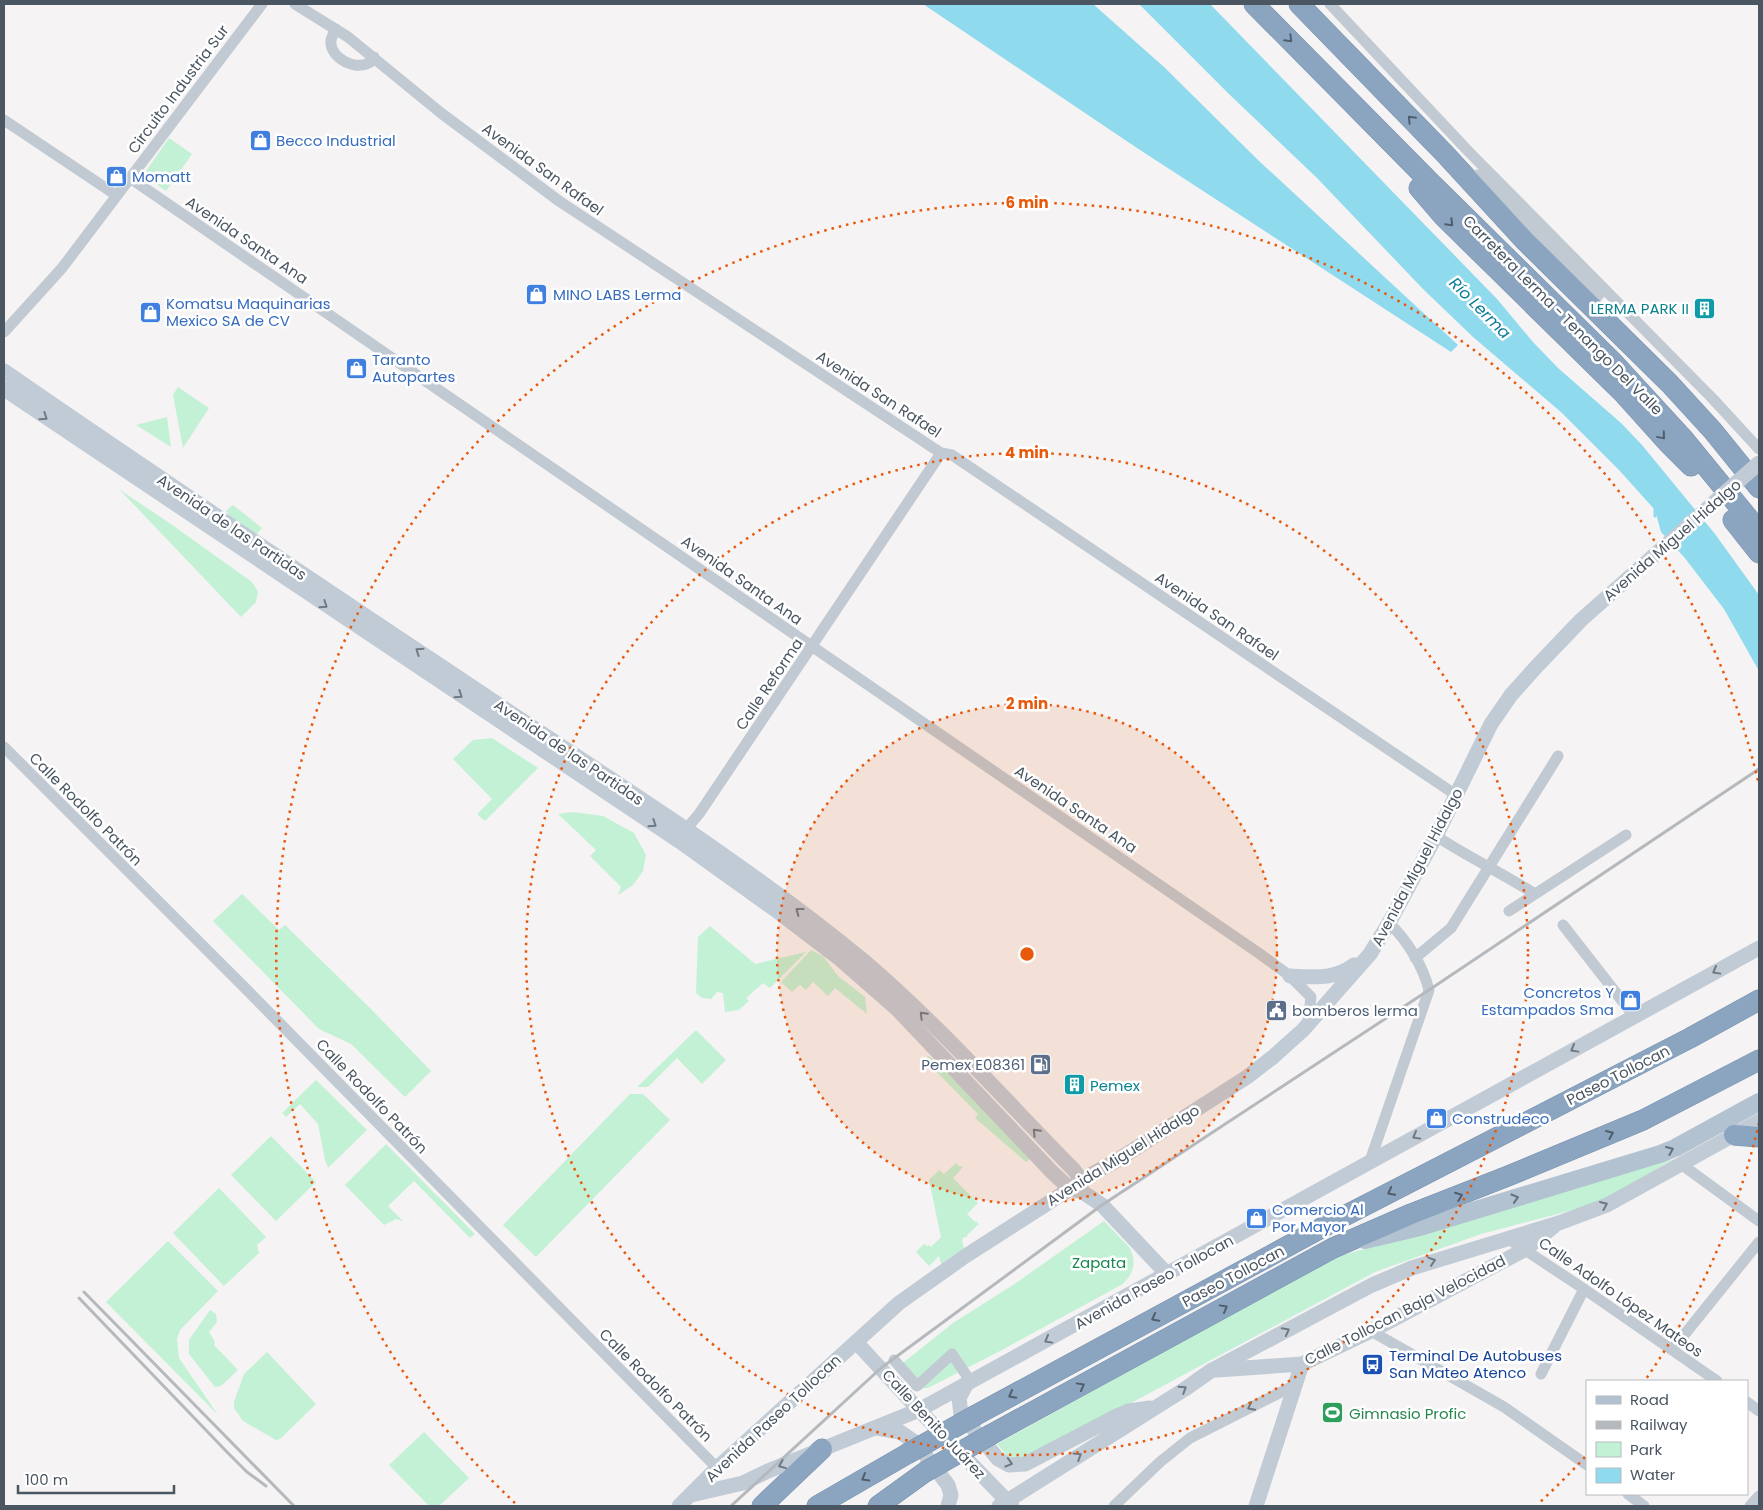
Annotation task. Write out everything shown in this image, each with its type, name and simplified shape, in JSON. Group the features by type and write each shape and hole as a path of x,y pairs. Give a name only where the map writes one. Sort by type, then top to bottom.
{"highway":[{"name":"Carretera Lerma - Tenango Del Valle","path":"1254,4 1496,248 1614,363 1682,437 1759,531"},
{"path":"1299,4 1445,154 1524,240 1645,358 1689,404 1759,488"},
{"path":"1378,130 1384,146 1398,165 1443,216 1623,393 1695,470 1759,553"},
{"path":"1640,334 1695,392 1759,473"},
{"path":"1690,1038 1759,986"},
{"name":"Paseo Tollocan","path":"817,1506 976,1415 1325,1226 1690,1038 1759,1000"},
{"name":"Paseo Tollocan","path":"878,1506 925,1472 992,1434 1334,1248 1411,1214 1643,1120 1759,1060"},
{"path":"1734,1135 1759,1137"},
{"path":"762,1506 822,1449"}],"main road":[{"name":"Avenida de las Partidas","path":"4,371 166,483 686,829 830,934 894,988 946,1038 1074,1170 1077,1186"},
{"name":"Avenida de las Partidas","path":"4,389 679,841 797,926 840,959 896,1008 1077,1186 1102,1206 1168,1274"},
{"name":"Avenida Miguel Hidalgo","path":"856,1342 909,1296 964,1257 1247,1077 1303,1030 1308,1022 1370,954 1436,836 1491,724 1511,695 1581,620 1759,463"},
{"name":"Avenida Paseo Tollocan","path":"691,1495 743,1483 768,1470 919,1410 1759,948"},
{"path":"1290,976 1322,977 1344,973 1370,954"},
{"path":"1334,1248 1420,1227 1650,1158 1675,1148 1759,1102"},
{"path":"1006,1504 1212,1370 1372,1285 1412,1268 1558,1223 1607,1205 1759,1121"},
{"name":"Calle Tollocan Baja Velocidad","path":"1212,1370 1302,1364 1371,1331 1526,1249 1558,1223"},
{"name":"Avenida Paseo Tollocan","path":"679,1506 717,1468 856,1342"},
{"name":"Calle Benito Juárez","path":"856,1342 1006,1504"},
{"path":"1256,1506 1302,1364"},
{"path":"969,1383 959,1398 961,1414 998,1459 1014,1466 1031,1461 1128,1411 1154,1408"},
{"path":"877,1428 900,1432 916,1442 948,1485 951,1495 948,1506"}],"street":[{"name":"Circuito Industria Sur","path":"4,332 62,268 260,4"},
{"name":"Avenida San Rafael","path":"295,4 336,29 441,113 558,201 941,454 952,456 1456,795"},
{"path":"1330,4 1462,145 1706,392 1759,449"},
{"path":"336,29 331,39 332,49 337,57 358,65 369,63 374,58"},
{"path":"4,120 116,195"},
{"path":"1445,154 1462,162 1474,172 1640,334"},
{"name":"Avenida Santa Ana","path":"130,178 1242,941 1290,976 1311,997 1308,1022"},
{"name":"Calle Reforma","path":"686,829 699,814 941,454"},
{"name":"Calle Rodolfo Patrón","path":"4,747 249,992 717,1468"},
{"path":"1415,958 1451,928 1558,756"},
{"path":"1509,911 1626,835"},
{"path":"1436,836 1535,894"},
{"path":"1370,1161 1429,990 1425,977 1415,958 1399,932 1389,923"},
{"path":"1563,926 1634,1016"},
{"path":"1681,1164 1759,1221"},
{"name":"Calle Adolfo López Mateos","path":"1507,1238 1526,1249 1716,1380"},
{"path":"1672,1350 1759,1242"},
{"path":"1541,1374 1584,1289"},
{"path":"1371,1331 1504,1407 1586,1464"},
{"path":"894,1360 917,1386 952,1354 969,1383"},
{"path":"1114,1506 1160,1462 1190,1438 1295,1385"},
{"path":"1748,1403 1759,1411"},
{"path":"1629,1495 1644,1506"},
{"path":"1750,1506 1759,1496"}],"green space":[{"path":"169,138 192,154 166,191 145,176 146,171"},
{"path":"178,387 209,408 183,448 173,395"},
{"path":"167,417 171,447 136,425"},
{"path":"120,490 252,582 258,592 256,602 241,617"},
{"path":"233,505 262,528 255,536 235,522 226,511"},
{"path":"492,738 538,768 485,821 477,814 492,799 453,759 473,740"},
{"path":"573,812 603,816 634,833 646,855 643,871 633,885 618,895 621,887 590,856 596,850 558,814"},
{"path":"242,894 279,930 285,925 431,1071 405,1097 351,1044 319,1029 213,921"},
{"path":"710,926 755,964 806,952 770,988 763,983 746,998 749,1001 739,1010 725,1012 723,993 717,992 711,999 702,998 696,993 698,937"},
{"path":"811,950 823,956 838,976 865,997 867,1014 835,988 828,996 813,982 806,990 800,985 792,992 781,982"},
{"path":"696,1030 726,1060 702,1084 677,1058 648,1087 637,1087"},
{"path":"928,1056 962,1079 1033,1156 1026,1162 975,1118 978,1114 925,1060"},
{"path":"316,1080 367,1130 328,1168 318,1124 300,1104 286,1117 282,1113"},
{"path":"630,1094 643,1094 670,1120 536,1257 503,1225"},
{"path":"271,1136 316,1182 276,1221 231,1175"},
{"path":"386,1144 475,1234 470,1238 414,1181 388,1206 403,1221 396,1219 384,1225 345,1185"},
{"path":"1674,1159 1596,1204 1481,1234 1375,1272 1027,1459 1008,1457 997,1444 1335,1257 1477,1219 1643,1165"},
{"path":"956,1163 963,1167 953,1178 978,1203 967,1214 975,1222 977,1219 976,1221 979,1224 962,1240 964,1248 941,1264 939,1256 929,1266 916,1252 924,1244 931,1247 941,1237 929,1180 939,1170 944,1174"},
{"path":"219,1188 266,1237 257,1245 259,1253 224,1286 173,1233"},
{"name":"Zapata","path":"1104,1221 1130,1248 1132,1254 1133,1269 1121,1285 928,1388 923,1388 899,1366 953,1323 1013,1285"},
{"path":"168,1241 218,1291 180,1330 177,1339 179,1358 218,1415 106,1302"},
{"path":"210,1310 216,1314 217,1322 209,1332 215,1342 214,1345 238,1370 221,1386 215,1387 189,1354 189,1340"},
{"path":"267,1352 316,1404 280,1439 276,1440 243,1421 234,1408 234,1402 244,1374"},
{"path":"424,1432 469,1478 439,1506 429,1506 389,1465"}],"water":[{"path":"923,4 1093,4 1164,67 1258,160 1458,345 1451,352 1137,148"},
{"name":"Río Lerma","path":"1139,4 1210,4 1497,299 1533,342 1558,368 1621,423 1642,445 1715,534 1759,595 1759,671 1724,609 1684,557 1661,532 1655,510 1619,470 1562,413 1473,337 1423,289 1317,178"}],"waterway":[{"path":"1655,506 1655,516"}],"railway":[{"path":"731,1506 881,1368 1102,1205 1429,990 1759,769"},
{"path":"84,1292 294,1506"},
{"path":"79,1298 227,1452 247,1472 266,1486"}],"place":[{"name":"Becco Industrial","path":"260,140"},
{"name":"Momatt","path":"116,176"},
{"name":"MINO LABS Lerma","path":"537,294"},
{"name":"LERMA PARK II","path":"1705,308"},
{"name":"Komatsu Maquinarias Mexico SA de CV","path":"150,312"},
{"name":"Taranto Autopartes","path":"356,368"},
{"name":"Concretos Y Estampados Sma","path":"1630,1001"},
{"name":"bomberos lerma","path":"1276,1010"},
{"name":"Pemex E08361","path":"1041,1064"},
{"name":"Pemex","path":"1074,1085"},
{"name":"Construdeco","path":"1436,1118"},
{"name":"Comercio Al Por Mayor","path":"1256,1218"},
{"name":"Terminal De Autobuses San Mateo Atenco","path":"1373,1364"},
{"name":"Gimnasio Profic","path":"1333,1413"}]}
